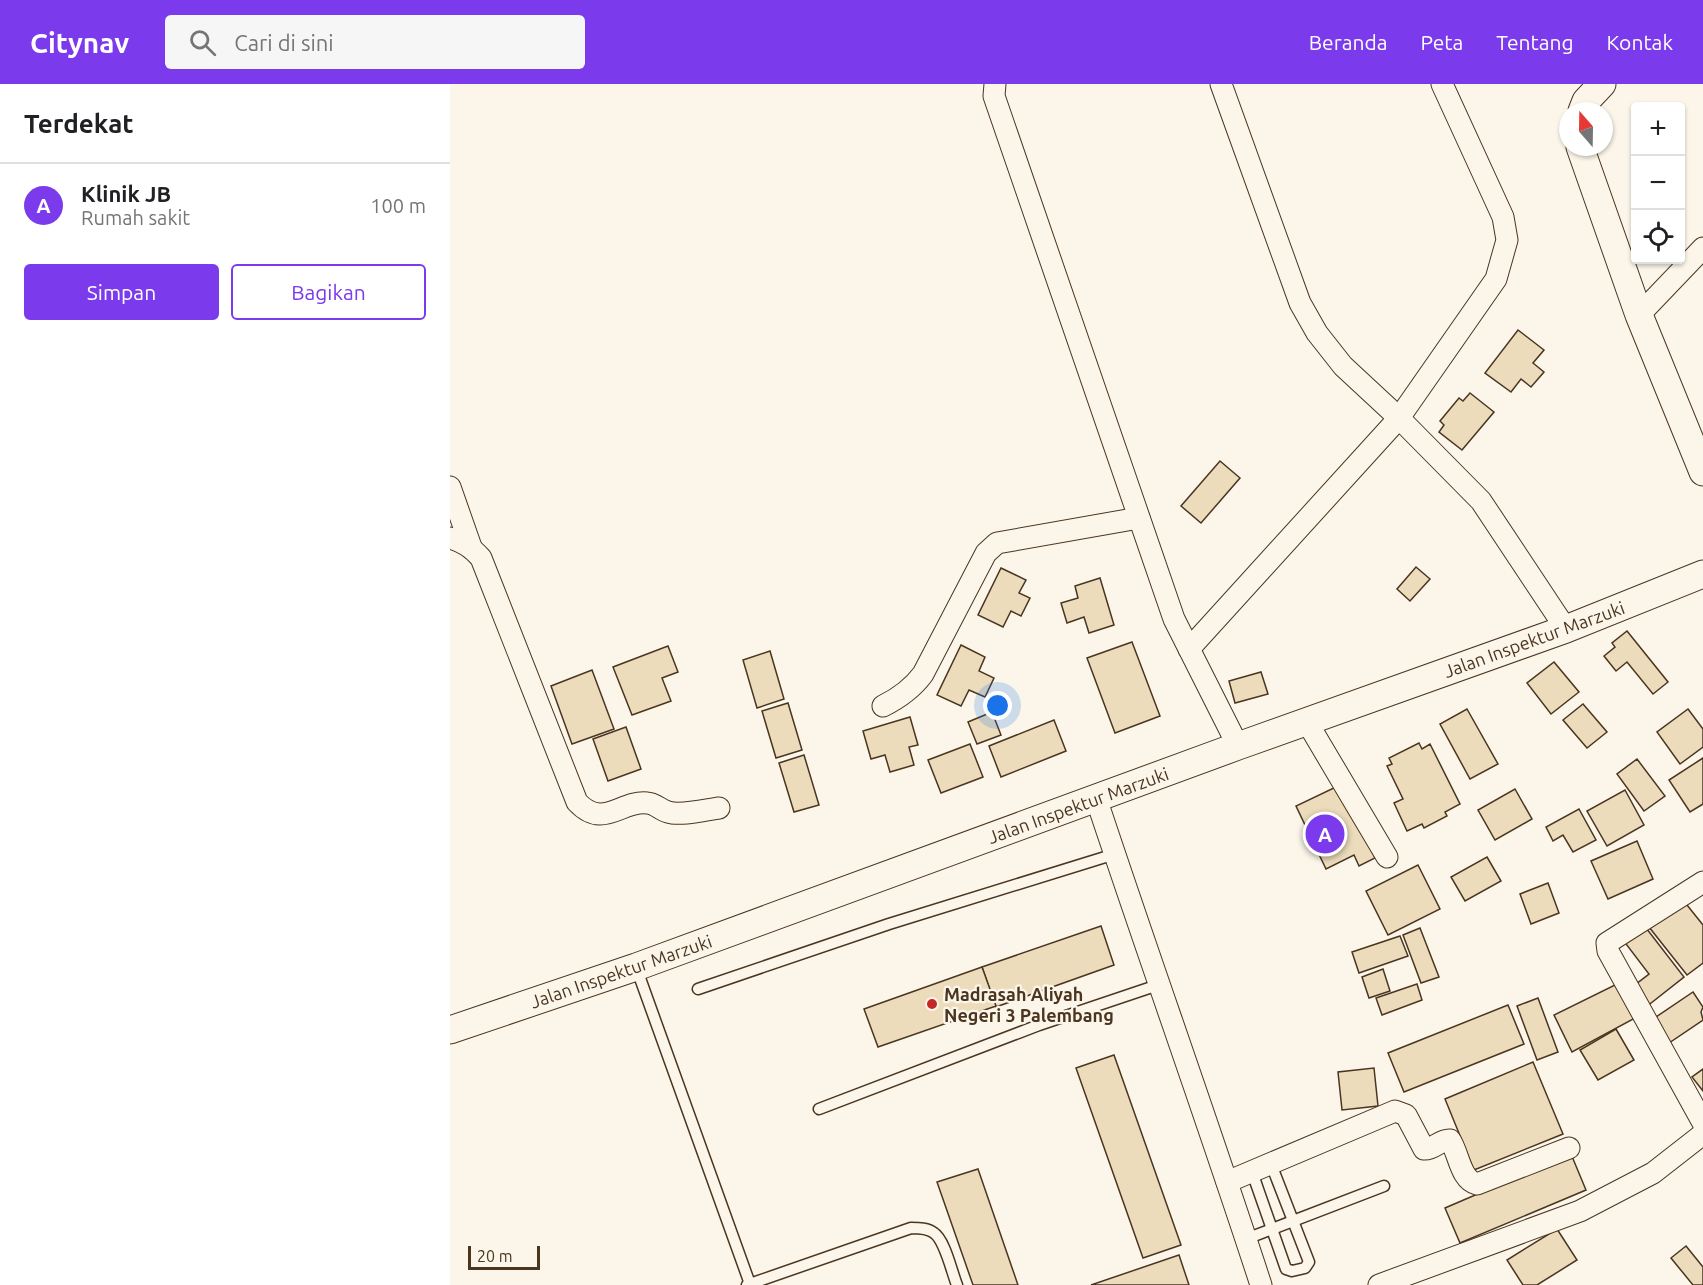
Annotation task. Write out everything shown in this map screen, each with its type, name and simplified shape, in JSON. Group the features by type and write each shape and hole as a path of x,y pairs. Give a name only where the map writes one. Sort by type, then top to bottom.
{"street":[{"path":"995,84 994,96 1174,619 1238,746"},
{"path":"1221,84 1300,303 1317,333 1343,366 1399,418 1481,501 1566,629"},
{"path":"1190,649 1399,418 1496,279 1508,240 1503,217 1442,84"},
{"path":"1586,102 1602,84"},
{"path":"1583,156 1639,315 1703,472"},
{"path":"1639,315 1703,248"},
{"path":"450,487 471,547"},
{"path":"883,706 900,698 922,674 986,553 997,543 1139,518"},
{"path":"450,538 471,547 481,558 577,802 583,808 598,814 643,803 652,804 670,813 719,808"},
{"name":"Jalan Inspektur Marzuki","path":"450,1030 636,967 1238,746 1566,629 1703,574"},
{"path":"1307,722 1387,857"},
{"path":"1096,798 1261,1285"},
{"path":"1703,882 1607,943 1608,951 1703,1123"},
{"path":"1227,1182 1399,1111 1406,1115 1424,1149 1430,1149 1444,1140 1452,1142 1467,1180 1473,1184 1569,1148"},
{"path":"1379,1285 1580,1211 1653,1173 1703,1134"}],"lane":[{"path":"698,989 889,924 1115,854"},
{"path":"636,967 749,1284 911,1228 924,1228 935,1233 940,1239 957,1285"},
{"path":"819,1109 1039,1025 1158,985"},
{"path":"1262,1168 1295,1221 1309,1262 1305,1268 1290,1271 1286,1269 1273,1229 1262,1168"},
{"path":"1246,1239 1383,1186"}],"building":[{"path":"1518,330 1544,350 1533,363 1544,372 1531,387 1521,379 1511,392 1485,373"},
{"path":"1470,393 1494,412 1462,450 1439,432 1444,425 1440,421 1459,398 1463,401"},
{"path":"1220,461 1240,478 1201,523 1181,506"},
{"path":"1416,567 1430,579 1410,601 1397,589"},
{"path":"1001,568 1026,580 1019,593 1030,598 1021,616 1011,611 1003,627 978,615"},
{"path":"1100,578 1114,625 1089,633 1084,617 1067,623 1061,603 1078,598 1075,586"},
{"path":"1627,631 1668,682 1653,694 1627,662 1616,671 1604,656 1615,647 1612,643"},
{"path":"1132,642 1160,716 1115,733 1087,658"},
{"path":"961,645 985,657 979,671 994,678 985,697 969,690 961,706 937,695"},
{"path":"668,646 678,672 662,678 671,701 632,715 613,667"},
{"path":"770,651 784,699 757,708 743,660"},
{"path":"1554,662 1579,692 1551,714 1527,683"},
{"path":"592,670 614,729 572,744 551,686"},
{"path":"1261,672 1268,694 1235,703 1229,681"},
{"path":"788,703 802,750 776,758 762,711"},
{"path":"1583,704 1607,732 1587,748 1563,720"},
{"path":"1467,709 1498,764 1470,779 1440,724"},
{"path":"1688,709 1703,729 1703,747 1680,764 1657,732"},
{"path":"992,712 1001,735 977,744 968,722"},
{"path":"910,717 918,745 909,747 914,765 890,772 885,755 871,759 863,731"},
{"path":"1054,720 1066,751 1001,777 989,746"},
{"path":"626,727 641,769 608,781 593,739"},
{"path":"1419,743 1422,749 1430,744 1460,804 1445,812 1447,816 1424,828 1422,824 1407,831 1394,803 1403,799 1387,766 1392,764 1389,758"},
{"path":"970,744 983,777 941,793 928,760"},
{"path":"804,755 819,805 794,812 779,763"},
{"path":"1703,758 1703,804 1690,812 1669,780"},
{"path":"1637,759 1665,796 1644,811 1617,774"},
{"path":"1340,785 1375,858 1359,866 1354,855 1326,869 1296,806"},
{"path":"1515,789 1532,819 1495,840 1478,810"},
{"path":"1625,790 1644,825 1607,846 1587,811"},
{"path":"1579,809 1596,840 1573,852 1563,835 1553,841 1546,827"},
{"path":"1637,841 1653,879 1608,899 1591,861"},
{"path":"1487,857 1501,881 1465,901 1451,877"},
{"path":"1418,865 1440,909 1388,935 1366,891"},
{"path":"1548,883 1559,913 1531,924 1520,894"},
{"path":"1683,900 1703,925 1703,963 1687,975 1649,927"},
{"path":"1643,924 1684,977 1646,1007 1631,988 1649,974 1623,940"},
{"path":"1101,926 1114,965 996,1007 982,967"},
{"path":"1420,928 1439,977 1421,983 1403,935"},
{"path":"1400,936 1408,956 1359,973 1352,952"},
{"path":"982,967 996,1006 878,1047 864,1009"},
{"path":"1383,969 1390,991 1369,998 1362,977"},
{"path":"1621,982 1637,1017 1572,1052 1554,1015"},
{"path":"1417,984 1422,1000 1382,1015 1376,998"},
{"path":"1693,992 1703,1007 1701,1012 1703,1020 1669,1043 1653,1019"},
{"path":"1538,998 1558,1052 1537,1060 1517,1006"},
{"path":"1508,1005 1524,1044 1404,1092 1388,1053"},
{"path":"1616,1029 1634,1060 1598,1080 1580,1050"},
{"path":"1114,1055 1181,1245 1143,1258 1076,1068"},
{"path":"1533,1062 1563,1134 1474,1170 1445,1099"},
{"path":"1374,1068 1378,1106 1342,1110 1338,1072"},
{"path":"1703,1069 1703,1091 1692,1077"},
{"path":"1571,1154 1586,1190 1460,1243 1445,1208"},
{"path":"978,1169 1018,1285 973,1285 937,1182"},
{"path":"1557,1229 1577,1260 1537,1285 1523,1285 1507,1260"},
{"path":"1686,1246 1703,1267 1703,1285 1693,1285 1671,1258"},
{"path":"1179,1255 1189,1285 1091,1285"}],"place":[{"name":"Klinik JB","path":"1325,834"},
{"name":"Madrasah Aliyah Negeri 3 Palembang","path":"932,1004"}]}
